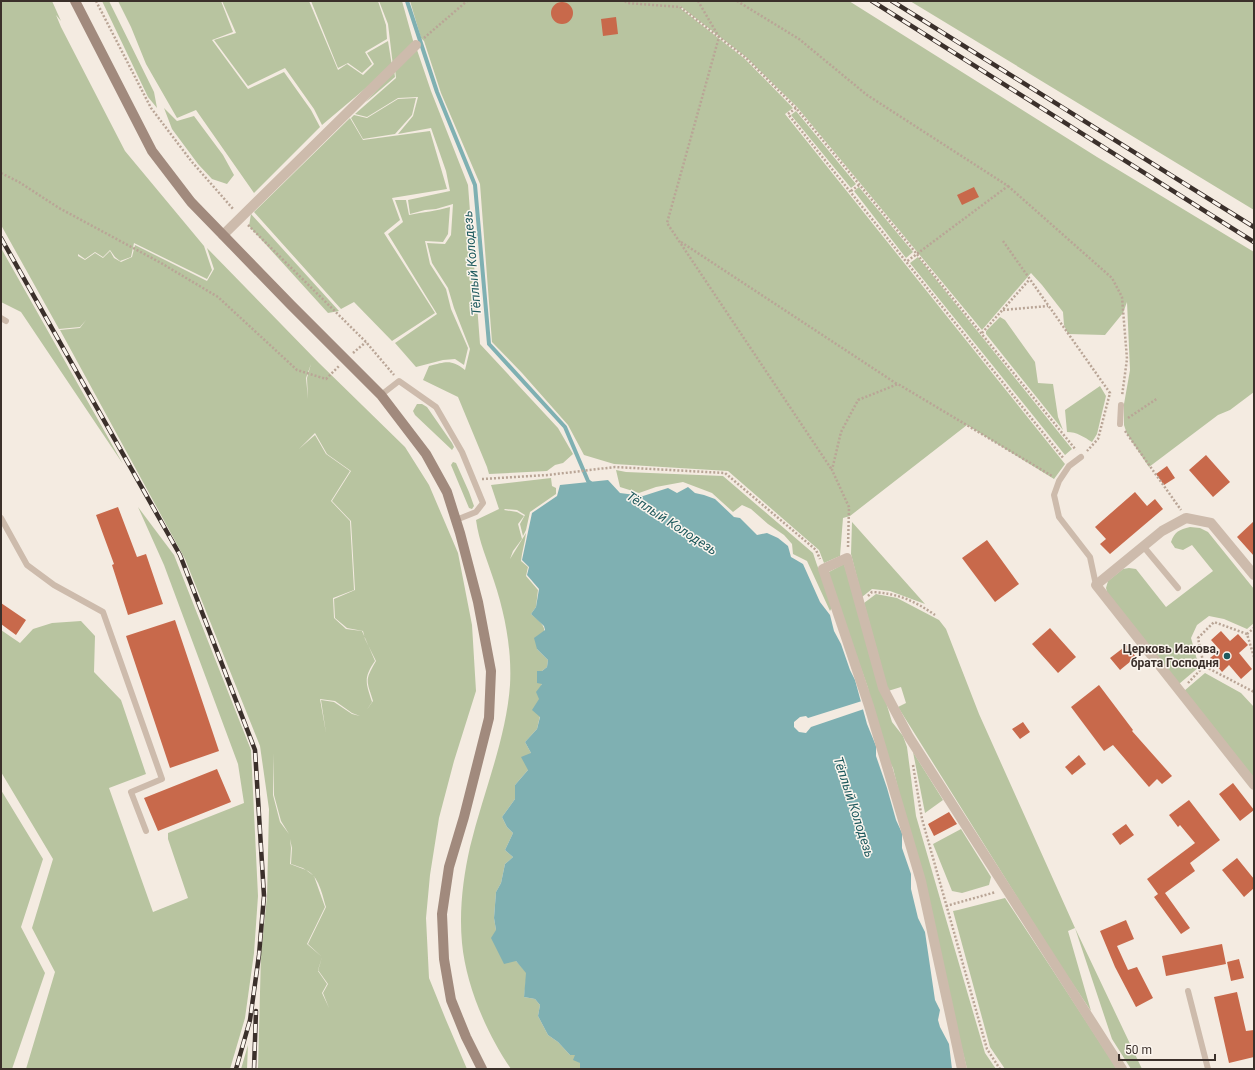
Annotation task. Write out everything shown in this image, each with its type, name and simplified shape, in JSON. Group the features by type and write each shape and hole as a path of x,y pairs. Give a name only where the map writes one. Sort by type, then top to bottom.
{"main road":[{"path":"75,1 152,151 192,202 291,305 381,395 426,454 447,492 478,602 491,671 489,718 464,817 449,867 442,914 444,959 451,1000 482,1069"}],"street":[{"path":"223,235 416,45"},
{"path":"1254,575 1211,523 1186,518 1162,531 1096,585 1254,786"},
{"path":"962,1069 921,881 869,706 823,569 847,558 883,688 909,737 1122,1069"}],"lane":[{"path":"381,395 399,381 436,407 462,452 483,504 476,512 456,520"},
{"path":"1120,424 1121,405"},
{"path":"1082,457 1070,466 1059,481 1054,495 1059,517 1090,556 1096,585"},
{"path":"1,518 28,565 54,585 103,612 162,779 131,792 146,830"},
{"path":"1143,546 1178,588"},
{"path":"1188,990 1208,1069"}],"path":[{"path":"96,1 151,108 192,162 240,218 366,342 399,381"},
{"path":"425,38 467,1"},
{"path":"625,1 627,3 680,7 746,58 796,108 982,333 1082,457 1098,439 1110,393 1003,241"},
{"path":"698,1 719,37 667,223 832,470 849,507 847,558"},
{"path":"737,1 799,39 868,95 1008,186 1112,278 1122,297 1127,359 1121,405"},
{"path":"796,108 788,114 1064,459"},
{"path":"1,173 19,182 59,208 161,263 218,297 297,370 326,379 366,342"},
{"path":"850,191 859,184"},
{"path":"906,262 916,253 1008,186"},
{"path":"679,241 898,384 1059,481"},
{"path":"982,333 1029,280"},
{"path":"1002,310 1048,306"},
{"path":"832,470 841,432 858,400 898,384"},
{"path":"1158,398 1120,424 1186,518"},
{"path":"1070,454 1076,450"},
{"path":"474,480 615,467 725,473 816,550 823,569"},
{"path":"860,604 872,592 890,593 920,604 935,615"},
{"path":"1204,666 1198,638 1214,622 1247,634"},
{"path":"1247,634 1254,628"},
{"path":"1247,634 1254,657"},
{"path":"1180,692 1204,666"},
{"path":"1204,666 1254,692"},
{"path":"912,759 922,819 946,906 987,1048 1000,1069"},
{"path":"946,906 1006,888"}],"green space":[{"path":"1,1 52,1 61,21 56,15 61,27 125,151 204,246 212,270 207,279 134,243 131,257 120,261 110,250 103,257 95,252 85,259 78,254 78,256 85,260 95,253 103,258 110,251 114,258 121,262 132,257 135,245 207,281 214,269 207,248 319,363 405,447 429,485 458,553 472,625 476,691 454,761 439,818 430,875 426,918 429,978 467,1069 258,1069 261,954 267,897 269,809 260,746 185,559 60,330 80,328 86,320 80,327 59,329 1,225","holes":["311,364 307,378 308,399 306,378","315,433 327,454 351,471 332,501 351,521 355,590 334,599 335,618 347,628 363,631 364,636 362,631 346,629 334,618 333,598 354,590 350,521 331,501 350,471 326,454 315,435 299,449","368,646 376,661 368,677 368,685 373,701 366,711 372,702 367,685 367,676 375,661","320,699 335,701 352,713 360,716 352,714 334,702 321,700 326,733","273,753 274,795 281,821 289,834 280,822 273,795","290,839 292,848 291,864 306,870 290,864 291,848","314,877 317,881 326,907 308,944 322,957 307,944 325,907","318,970 328,984 323,993 329,1008 322,993 327,984"]},
{"path":"102,1 109,1 154,92 157,108 148,97"},
{"path":"118,1 221,1 233,32 212,40 248,89 284,72 311,110 320,127 254,193 196,110 177,118 146,64 131,27"},
{"path":"222,1 309,1 338,70 347,64 363,75 374,64 367,53 388,41 392,66 322,125 314,109 285,68 248,86 214,40 236,33"},
{"path":"311,1 378,1 386,25 387,39 365,52 372,64 362,73 348,63 338,68"},
{"path":"379,1 402,1 414,44 393,66 388,24"},
{"path":"410,1 849,1 1097,157 1254,252 1254,392 1230,410 1218,415 1149,467 1127,434 1124,425 1124,404 1130,370 1127,302 1123,313 1105,335 1068,334 1064,325 1063,312 1031,273 982,330 797,107 746,57 680,6 680,8 745,59 793,108 785,114 1065,464 1054,479 967,425 850,516 843,518 840,556 824,563 819,550 728,471 614,464 584,455 568,425 492,342 480,184 441,93 424,41 421,38"},
{"path":"910,1 1254,1 1254,210"},
{"path":"416,47 431,91 468,185 480,344 558,428 573,454 563,463 555,465 547,471 489,474 458,397 423,380 429,366 448,362 456,364 465,370 470,349 448,288 432,263 427,243 445,244 451,235 453,204 410,214 408,200 450,191 446,171 431,128 398,134 413,116 418,97 398,98 367,117 355,114 396,78 395,69"},
{"path":"394,70 395,77 366,102"},
{"path":"416,98 412,115 395,134 363,139 351,118 354,115 367,118 398,99"},
{"path":"164,108 177,121 194,116 223,155 234,175 227,184 212,179 198,164 172,129"},
{"path":"796,111 856,184 851,188 791,115"},
{"path":"350,118 363,140 430,131 447,189 392,198 400,220 384,233 435,313 392,341 354,302 341,309 254,212"},
{"path":"859,187 913,252 906,258 854,191"},
{"path":"395,200 406,200 409,215 450,207 448,234 443,242 425,241 430,264 446,289 451,309 468,348 464,365 455,359 443,360 416,367 395,343 437,314 388,234 403,222"},
{"path":"251,214 339,311 328,313 249,226"},
{"path":"1,248 123,464 21,312 1,302"},
{"path":"918,257 1072,449 1065,455 910,263"},
{"path":"1000,317 1005,320 1035,362 1038,383 1053,384 1058,417 1063,430 986,334 986,331"},
{"path":"1100,386 1106,396 1097,434 1092,442 1077,434 1067,432 1065,410"},
{"path":"417,404 422,404 427,407 452,443 454,447 452,450 415,415 413,411"},
{"path":"453,462 456,463 469,492 474,506 472,509 469,508 451,465"},
{"path":"616,470 626,472 723,476 813,553 833,605 830,611 807,561 793,554 792,544 784,535 768,524 751,509 742,505 733,512 712,493 683,482 656,487 639,493 620,487"},
{"path":"551,478 552,486 556,488 556,494 530,512 523,536 520,524 525,515 517,510 504,510 517,512 524,516 518,524 522,539 513,551 510,559 526,533 521,561 528,567 526,576 538,590 536,607 531,614 543,626 544,633 537,649 548,660 547,667 542,671 537,671 542,683 539,698 540,716 537,729 525,742 531,753 528,770 515,785 515,799 502,817 507,827 513,833 505,850 513,857 505,864 501,883 496,892 494,918 496,930 516,961 527,973 524,997 535,999 540,1005 538,1016 548,1035 558,1042 570,1055 576,1055 580,1063 580,1069 511,1069 486,1025 473,993 464,959 461,931 462,895 470,847 504,726 510,685 510,659 507,632 498,594 481,543 476,520 499,509 491,485"},
{"path":"138,507 174,555 251,750 258,896 254,953 245,1018 230,1069 26,1069 55,972 32,928 53,859 1,772 1,630 20,643 33,629 52,623 81,621 95,636 94,672 121,700 146,774 109,788 153,912 188,898 168,839 168,833 244,803 238,764 164,565"},
{"path":"852,522 925,604 890,591 872,589 862,597 851,554"},
{"path":"1190,527 1200,528 1208,532 1254,589 1254,623 1247,629 1224,619 1209,616 1197,625 1191,638 1199,667 1179,684 1108,595 1106,588 1108,581 1123,569 1136,569 1166,607 1213,571 1192,545 1183,550 1175,548 1171,542 1174,535 1183,529"},
{"path":"844,564 892,722 903,736 907,747 916,816 985,1053 996,1069 967,1069 893,768 884,751 868,688 827,573"},
{"path":"876,594 897,598 939,620 946,629 979,714 1075,928 1068,931 1091,1011 1056,959 898,707 906,703 901,687 888,691 864,603"},
{"path":"1205,673 1241,693 1254,707 1254,778 1184,691"},
{"path":"913,752 943,800 925,813"},
{"path":"1,790 43,859 21,927 45,973 12,1069 1,1069"},
{"path":"961,829 991,877 989,885 962,893 952,891 933,844"},
{"path":"1005,898 1117,1069 1005,1069 990,1047 953,911"},
{"path":"1075,928 1142,1069 1131,1069 1112,1039"},
{"path":"248,1045 247,1069 241,1069"}],"water":[{"path":"608,480 620,493 643,496 668,488 677,493 688,487 695,493 715,499 734,517 740,518 757,535 767,533 778,538 788,546 791,557 803,564 820,602 830,615 834,631 841,644 855,680 867,724 876,746 876,756 896,820 902,833 902,848 911,874 911,889 918,918 925,932 935,1000 940,1010 938,1020 949,1044 952,1069 580,1069 580,1063 573,1060 575,1055 570,1055 558,1042 548,1035 538,1016 540,1005 535,999 524,997 526,973 516,961 504,964 491,938 496,930 494,918 496,892 501,883 505,864 513,857 505,850 513,833 507,827 502,817 515,799 515,785 528,770 521,757 531,753 525,742 537,729 540,717 532,710 539,699 536,692 542,684 537,683 537,671 542,671 547,667 548,660 537,649 534,638 545,630 544,626 531,614 536,607 539,589 527,575 529,567 522,560 532,513 557,496 560,485"}],"pier":[{"path":"862,701 864,709 811,727 806,733 799,732 794,727 794,722 800,717 806,716 808,718"}],"building":[{"path":"562,2 570,5 573,13 570,21 562,24 554,21 551,13 554,5"},
{"path":"616,17 618,34 603,36 601,19"},
{"path":"974,187 979,197 962,205 957,195"},
{"path":"1206,455 1230,482 1213,497 1189,470"},
{"path":"1167,466 1175,478 1164,485 1156,474"},
{"path":"1135,492 1147,506 1155,499 1163,509 1110,554 1100,544 1106,539 1095,527"},
{"path":"118,507 137,557 146,554 163,604 128,615 112,565 114,564 96,515"},
{"path":"1254,521 1254,556 1237,537"},
{"path":"987,540 1019,584 995,602 962,558"},
{"path":"1,603 26,620 16,635 1,624"},
{"path":"175,620 219,751 170,768 126,636"},
{"path":"1050,628 1076,657 1058,673 1032,644"},
{"name":"Церковь Иакова, брата Господня","path":"1221,631 1230,641 1238,634 1248,645 1239,653 1252,669 1241,679 1229,665 1222,672 1210,658 1220,650 1211,640"},
{"path":"1127,645 1136,657 1120,670 1110,658"},
{"path":"1099,685 1133,730 1132,731 1172,776 1162,784 1157,779 1149,787 1113,745 1104,751 1071,707"},
{"path":"1023,722 1030,732 1020,739 1012,729"},
{"path":"1079,755 1086,764 1072,775 1065,767"},
{"path":"217,769 231,802 158,831 144,798"},
{"path":"1233,783 1254,810 1240,821 1219,794"},
{"path":"1189,800 1220,840 1190,863 1195,871 1165,893 1190,928 1181,934 1154,897 1158,894 1147,879 1195,843 1180,825 1178,827 1169,815"},
{"path":"949,812 957,824 934,836 928,824"},
{"path":"1126,824 1134,835 1120,845 1112,834"},
{"path":"1237,858 1254,879 1254,888 1244,897 1222,870"},
{"path":"1126,920 1134,939 1117,946 1128,970 1137,967 1153,998 1136,1007 1115,967 1100,931"},
{"path":"1222,944 1226,964 1166,976 1162,956"},
{"path":"1239,959 1244,978 1231,981 1227,962"},
{"path":"1237,992 1246,1031 1254,1030 1254,1057 1229,1063 1214,997"}],"waterway":[{"name":"Тёплый Колодезь","path":"407,1 437,92 475,185 489,344 565,427 588,481 592,484"}],"railway":[{"path":"872,1 1254,242"},
{"path":"892,1 1254,227"},
{"path":"1,238 180,555 255,750 264,896 259,955 250,1020 236,1069"},
{"path":"254,1069 256,1011"}],"place":[{"name":"Церковь Иакова, брата Господня","path":"1227,656"}]}
